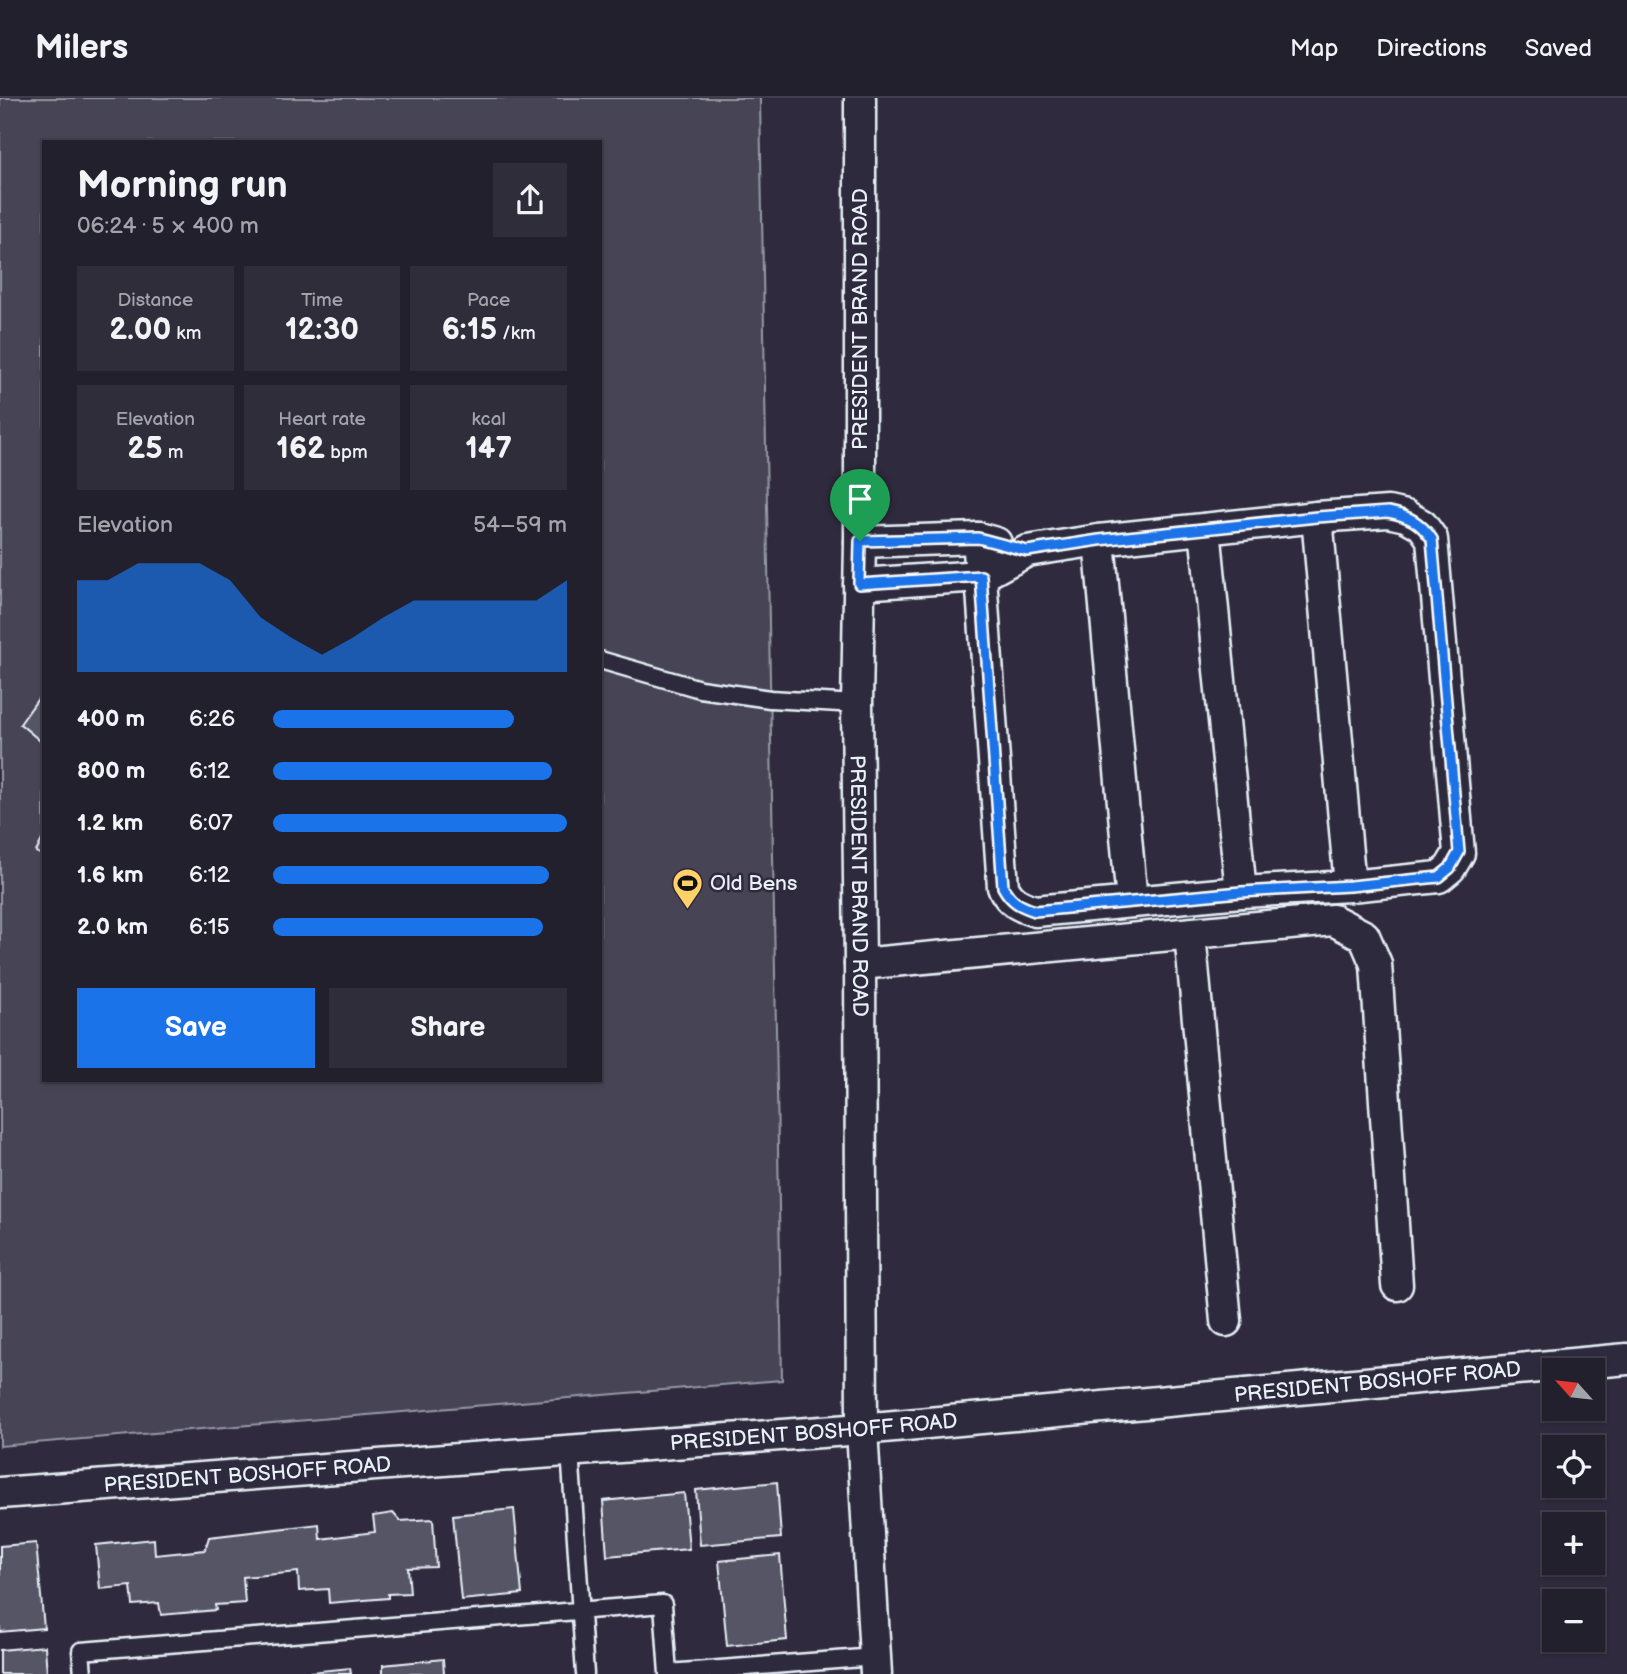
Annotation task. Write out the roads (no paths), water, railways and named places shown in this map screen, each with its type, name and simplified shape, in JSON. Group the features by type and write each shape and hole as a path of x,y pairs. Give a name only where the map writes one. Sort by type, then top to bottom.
{"street":[{"name":"PRESIDENT BRAND ROAD","path":"860,98 860,541 857,704 862,1429 875,1665"},
{"path":"859,584 981,576 1027,551 1099,540 1317,517 1388,512 1406,516 1422,525 1432,539 1459,852 1450,868 1439,877 1035,911 1009,899 1003,887 981,576 978,538"},
{"path":"1317,517 1350,886"},
{"path":"1205,529 1241,892"},
{"path":"860,541 978,538 1027,551"},
{"path":"1099,540 1132,902"},
{"path":"860,964 1334,920 1364,936 1376,964 1397,1285"},
{"path":"1191,934 1226,1321"},
{"name":"PRESIDENT BOSHOFF ROAD","path":"0,1493 862,1429 1627,1359"}],"lane":[{"path":"602,661 700,689 770,699 857,704"},
{"path":"570,1450 585,1674"},
{"path":"83,1674 81,1651 663,1604 668,1674 875,1665"}],"place":[{"name":"Old Bens","path":"687,910"}]}
